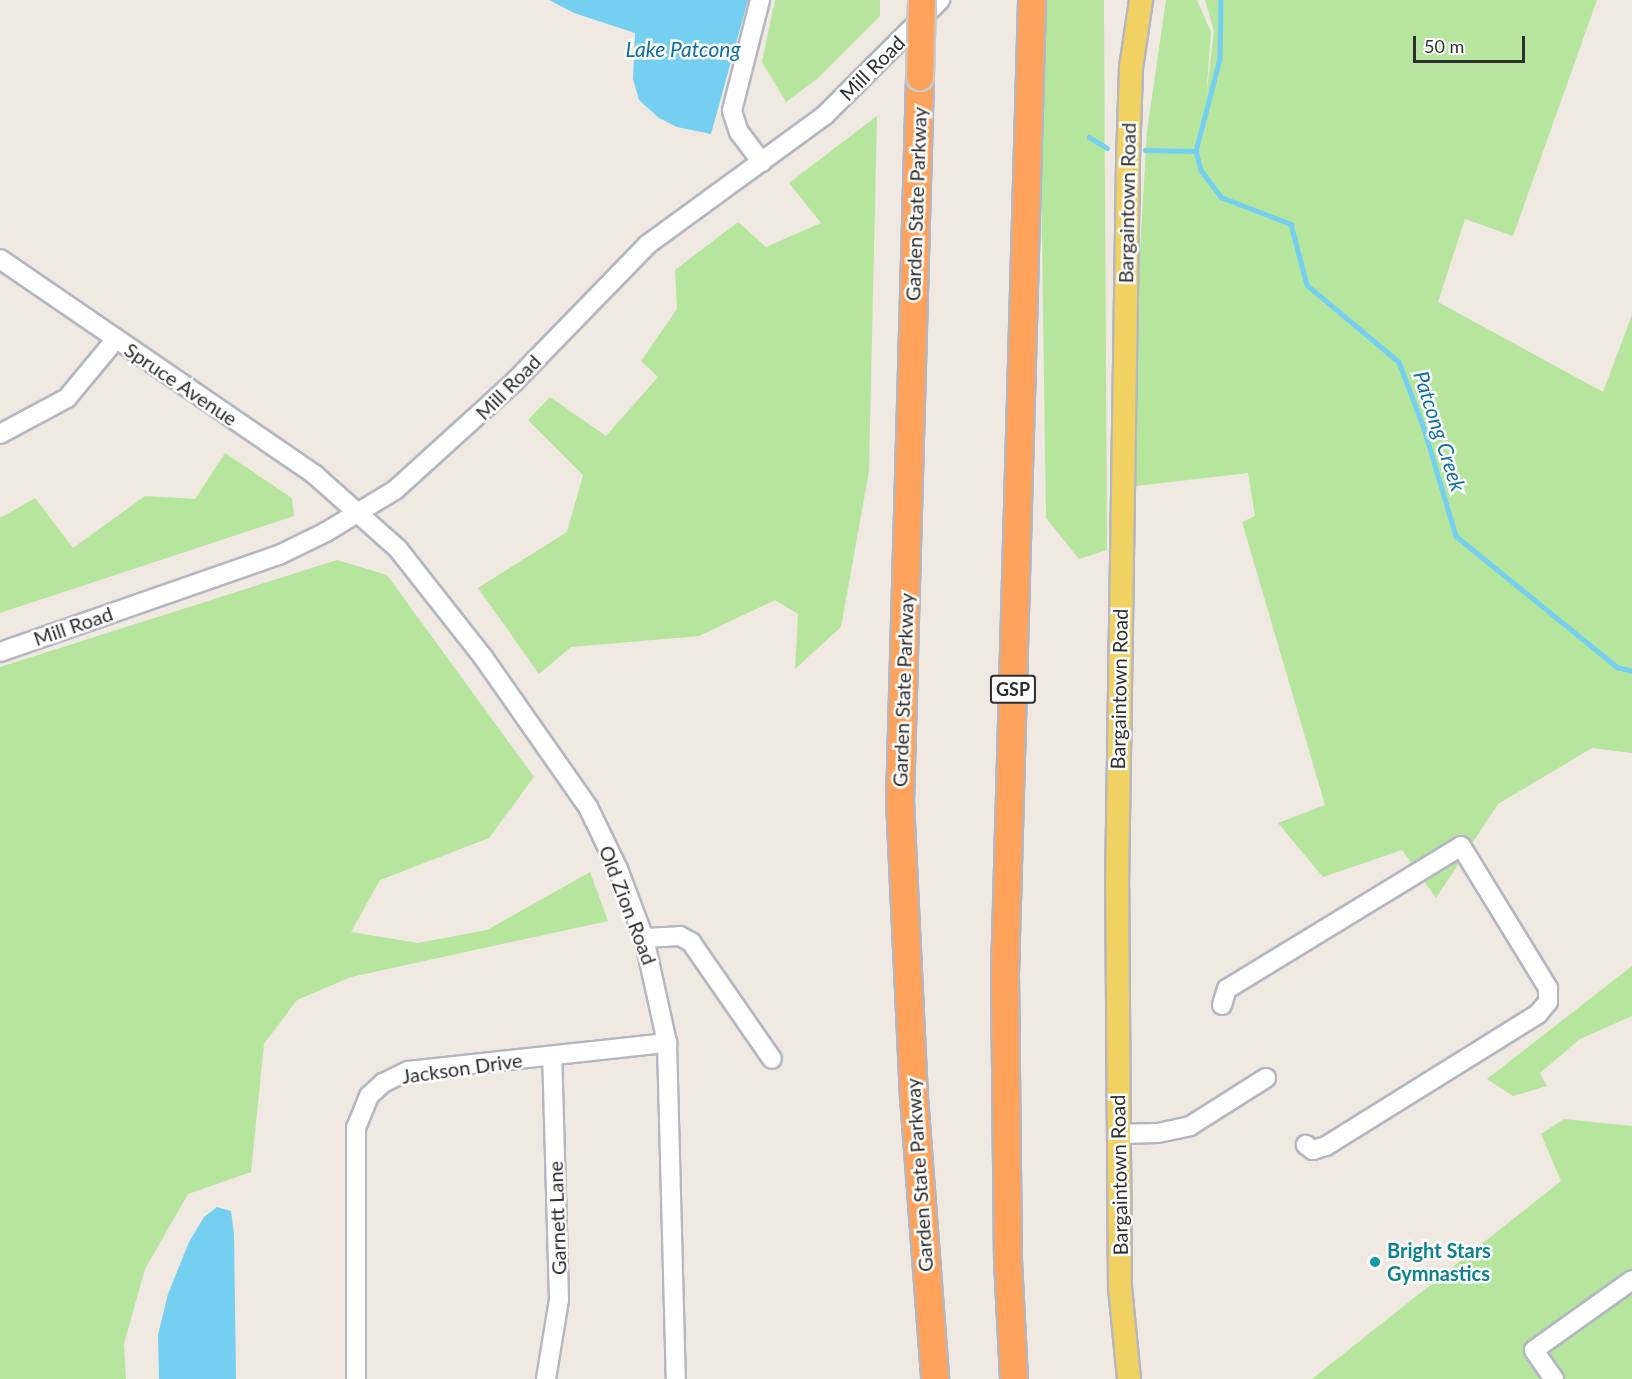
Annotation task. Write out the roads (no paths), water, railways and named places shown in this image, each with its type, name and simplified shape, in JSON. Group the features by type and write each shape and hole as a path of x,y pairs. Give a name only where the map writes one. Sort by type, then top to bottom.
{"highway":[{"name":"Garden State Parkway","path":"922,0 900,801 914,1097 935,1379"},
{"name":"GSP","path":"1014,1379 1007,1227 1005,974 1032,0"}],"main road":[{"name":"Bargaintown Road","path":"1129,1379 1120,1288 1118,1134 1120,555 1128,124 1137,6"}],"street":[{"path":"760,0 732,111 739,132 762,162"},
{"name":"Mill Road","path":"0,652 279,555 359,513 395,490 451,443 658,235 825,116 940,0"},
{"name":"Spruce Avenue","path":"0,259 315,475 359,513"},
{"path":"0,434 67,398 116,339"},
{"name":"Old Zion Road","path":"359,513 424,578 565,772 606,842 644,938 667,1043 676,1379"},
{"path":"1222,1005 1227,989 1461,846 1548,988 1548,1002 1538,1014 1326,1146 1313,1150 1306,1144"},
{"path":"644,938 680,936 691,942 772,1059"},
{"name":"Jackson Drive","path":"356,1379 356,1128 363,1107 376,1089 401,1073 667,1043"},
{"name":"Garnett Lane","path":"546,1379 560,1300 552,1056"},
{"path":"1118,1134 1158,1133 1190,1126 1266,1078"},
{"path":"1554,1379 1534,1350 1632,1280"}],"water":[{"name":"Lake Patcong","path":"549,0 748,0 711,134 677,127 659,118 639,100 633,79 635,33 574,13"},
{"path":"217,1207 231,1211 234,1234 236,1379 159,1379 158,1335 168,1294 189,1242 204,1217"}],"waterway":[{"name":"Patcong Creek","path":"1221,0 1220,59 1196,151 1201,170 1221,197 1291,224 1307,285 1399,362 1424,428 1456,536 1617,667 1632,671"},
{"path":"1089,137 1107,148"},
{"path":"1145,150 1196,151"}],"place":[{"name":"Bright Stars Gymnastics","path":"1375,1262"}]}
